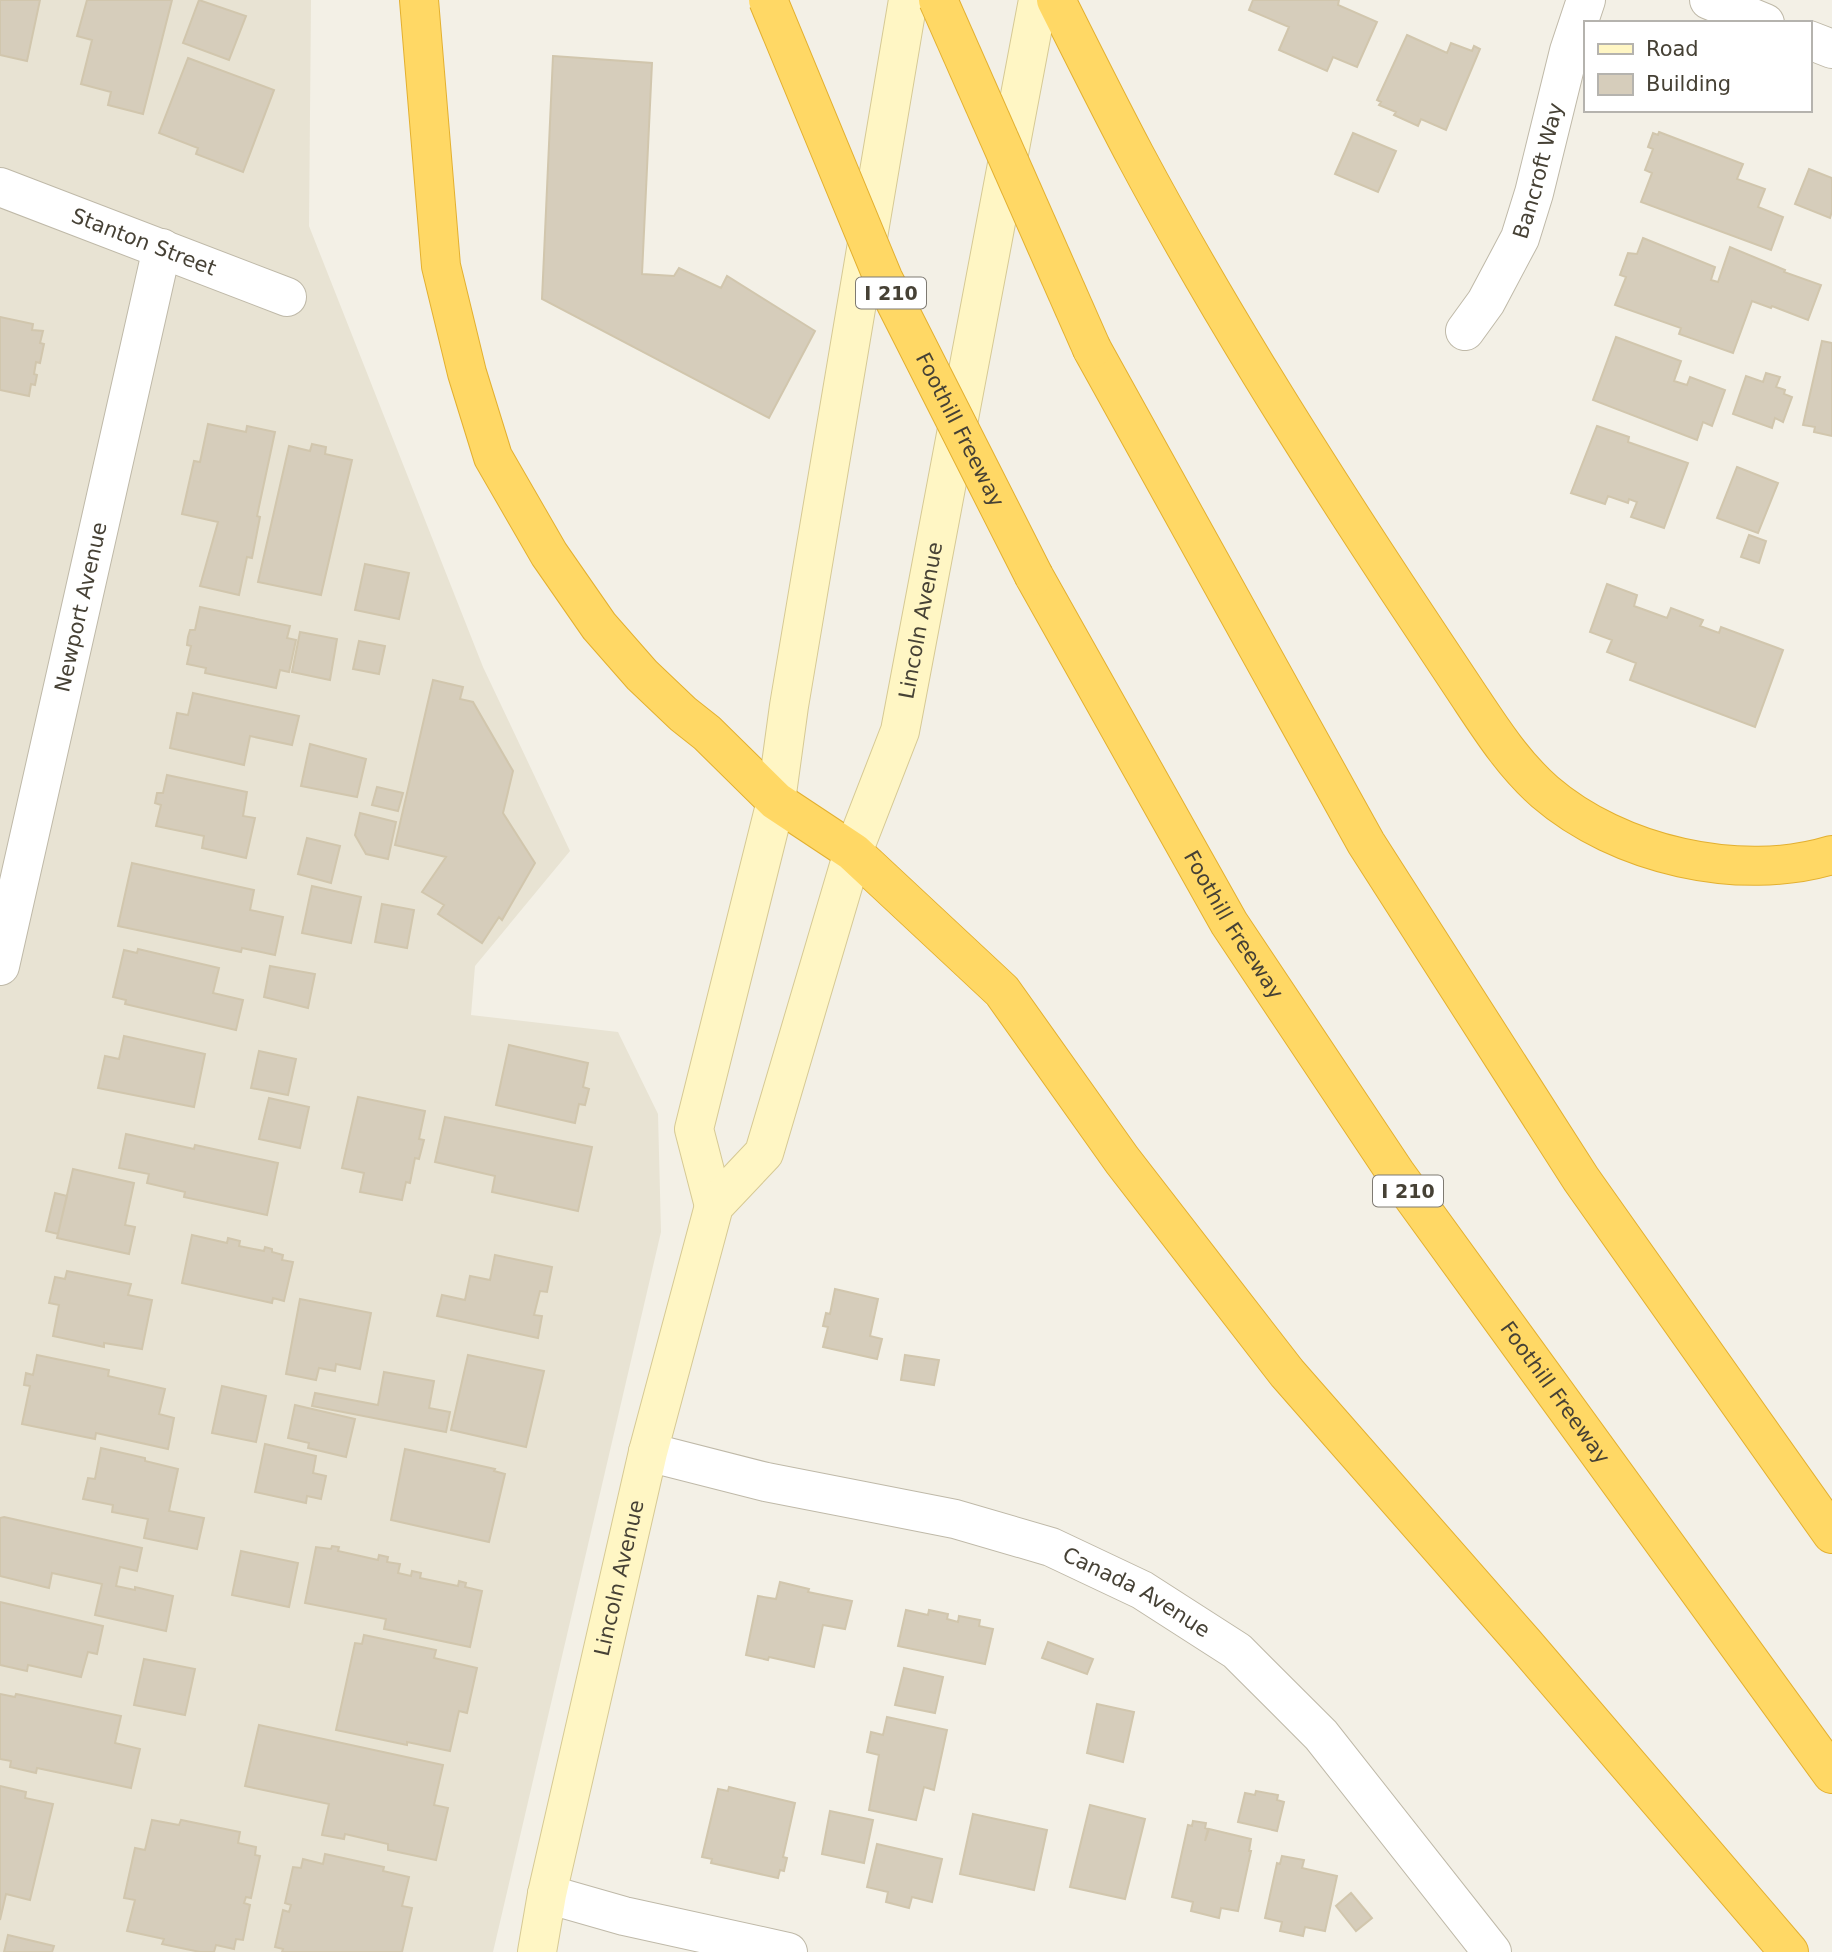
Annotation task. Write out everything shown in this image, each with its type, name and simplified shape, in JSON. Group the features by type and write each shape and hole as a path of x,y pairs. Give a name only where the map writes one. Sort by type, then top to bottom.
{"highway":[{"path":"419,0 441,265 467,373 493,457 549,554 599,626 642,675 683,715 707,733 776,801 853,852 1002,991 1122,1160 1287,1373 1524,1643 1788,1952"},
{"name":"Foothill Freeway","path":"768,0 883,278 1034,576 1229,923 1397,1175 1832,1774"},
{"path":"938,0 1092,349 1366,843 1581,1179 1832,1534"},
{"path":"1056,0 1136,157 1244,346 1348,513 1510,757 1547,793 1590,823 1636,844 1683,859 1727,865 1770,866 1832,855"}],"main road":[{"name":"Lincoln Avenue","path":"714,1206 694,1129 776,801 789,706 908,0"},
{"name":"Lincoln Avenue","path":"537,1952 547,1894 648,1452 714,1206 764,1153 853,852 900,731 1038,0"}],"street":[{"name":"Bancroft Way","path":"1465,331 1486,302 1520,238 1534,193 1569,51 1586,0"},
{"path":"1709,0 1760,21"},
{"path":"1811,41 1832,49"},
{"name":"Stanton Street","path":"0,187 288,297"},
{"name":"Newport Avenue","path":"0,966 162,248"},
{"name":"Canada Avenue","path":"648,1452 766,1482 955,1519 1051,1547 1142,1590 1237,1651 1321,1735 1492,1952"},
{"path":"547,1894 624,1916 788,1952"}],"shaded area":[{"path":"0,0 311,0 309,226 483,667 570,851 475,966 471,1015 618,1032 658,1114 661,1232 493,1952 0,1952"}],"building":[{"path":"0,0 40,0 27,61 0,55"},
{"path":"87,0 172,0 143,114 108,105 111,92 81,84 92,40 77,36"},
{"path":"199,0 246,16 229,60 183,43"},
{"path":"1253,0 1339,0 1338,5 1377,22 1357,67 1333,57 1327,71 1279,50 1289,27 1249,10"},
{"path":"1407,35 1447,53 1451,43 1472,51 1474,46 1480,49 1446,130 1421,119 1418,126 1379,105 1381,102 1377,100"},
{"path":"553,56 652,63 642,274 674,276 679,268 721,288 727,276 815,331 769,418 542,299"},
{"path":"188,58 274,90 243,172 196,154 198,148 159,133"},
{"path":"1659,132 1743,164 1737,179 1765,189 1758,207 1783,217 1771,250 1641,202 1652,173 1645,170 1653,149 1648,147 1653,133 1658,135"},
{"path":"1353,133 1396,151 1378,192 1335,174"},
{"path":"1809,169 1832,178 1830,218 1795,204"},
{"path":"1643,238 1715,267 1711,280 1718,282 1730,247 1785,270 1784,272 1821,285 1808,320 1752,301 1733,353 1679,334 1681,328 1615,305 1626,277 1620,275 1628,253 1637,254"},
{"path":"0,317 33,324 32,330 43,331 40,343 44,344 40,363 36,362 35,385 31,384 29,396 0,390"},
{"path":"1616,337 1681,361 1674,381 1687,385 1690,377 1725,390 1712,426 1703,422 1697,440 1593,400"},
{"path":"1822,341 1832,343 1832,436 1814,432 1815,427 1803,425"},
{"path":"1766,373 1780,377 1776,387 1785,390 1784,394 1792,397 1783,422 1775,418 1772,428 1733,414 1746,376 1763,382"},
{"path":"208,424 246,432 247,426 275,432 257,516 260,517 252,558 247,557 239,595 200,586 218,522 182,514 194,461 200,462"},
{"path":"1597,426 1629,437 1628,442 1688,463 1664,528 1631,517 1637,502 1629,499 1628,503 1608,496 1605,504 1571,493"},
{"path":"312,444 326,447 325,454 352,460 321,595 258,582 289,446 310,451"},
{"path":"1737,467 1778,483 1758,533 1717,518"},
{"path":"1749,535 1766,541 1759,563 1741,557"},
{"path":"365,564 409,573 399,619 355,610"},
{"path":"1607,584 1637,595 1634,606 1667,618 1671,608 1703,620 1700,626 1719,633 1721,627 1783,650 1755,727 1630,680 1636,663 1607,652 1612,640 1590,632"},
{"path":"200,607 290,626 287,638 296,640 289,672 280,670 276,688 205,673 206,668 187,664 191,646 187,645 188,637 190,630 195,630"},
{"path":"300,632 337,639 330,680 292,672"},
{"path":"359,641 385,646 379,674 353,669"},
{"path":"433,680 463,687 460,699 473,702 513,771 503,813 535,863 502,920 499,917 482,943 438,914 444,905 422,892 446,857 395,845"},
{"path":"193,693 299,716 292,745 250,736 244,765 170,748 177,713 188,715"},
{"path":"310,744 366,759 357,797 301,786"},
{"path":"167,775 247,792 243,816 255,818 246,858 202,848 204,836 156,826 161,805 155,803 157,793 163,793"},
{"path":"377,787 403,793 398,811 372,805"},
{"path":"360,813 396,822 388,859 366,854 355,835"},
{"path":"307,838 340,846 331,883 298,874"},
{"path":"132,863 254,890 250,910 283,917 275,955 242,948 241,952 118,926"},
{"path":"312,886 361,897 351,943 302,933"},
{"path":"382,904 414,910 407,948 375,942"},
{"path":"138,949 219,968 213,993 243,1000 236,1030 125,1004 126,1000 113,997 124,950 137,953"},
{"path":"270,966 315,974 308,1008 264,997"},
{"path":"124,1036 205,1054 194,1107 98,1088 105,1056 119,1059"},
{"path":"509,1045 588,1063 583,1087 589,1089 585,1105 579,1104 575,1123 496,1105"},
{"path":"259,1051 296,1059 288,1095 251,1088"},
{"path":"358,1097 425,1111 419,1139 424,1140 419,1159 415,1158 410,1183 406,1182 402,1200 360,1192 364,1173 342,1168"},
{"path":"269,1098 309,1107 300,1148 259,1139"},
{"path":"445,1117 592,1147 578,1211 492,1192 495,1176 435,1162"},
{"path":"126,1134 194,1149 195,1145 278,1163 267,1215 184,1197 185,1192 147,1183 149,1174 119,1168"},
{"path":"73,1169 134,1183 125,1225 135,1227 129,1254 57,1238"},
{"path":"55,1193 67,1196 58,1234 46,1231"},
{"path":"192,1235 227,1243 228,1238 240,1241 239,1246 264,1251 265,1247 283,1255 282,1260 293,1262 284,1301 273,1298 272,1303 182,1283"},
{"path":"495,1255 552,1267 547,1292 540,1291 534,1315 542,1316 538,1338 437,1316 442,1295 465,1300 470,1276 490,1280"},
{"path":"67,1271 131,1284 128,1295 152,1300 142,1349 104,1343 104,1347 53,1336 59,1305 49,1303 55,1277 65,1279"},
{"path":"835,1289 878,1299 870,1336 882,1339 877,1359 823,1347 828,1327 823,1326 826,1313 830,1314"},
{"path":"300,1299 371,1313 360,1369 336,1364 335,1371 319,1368 316,1380 286,1374"},
{"path":"37,1355 109,1370 108,1376 165,1389 159,1414 174,1418 168,1449 96,1433 95,1439 22,1424 30,1386 24,1385 26,1373 33,1375"},
{"path":"468,1355 544,1371 526,1447 451,1430"},
{"path":"905,1355 939,1360 934,1385 901,1380"},
{"path":"384,1372 434,1381 429,1408 450,1412 446,1432 312,1406 315,1393 378,1405"},
{"path":"222,1386 266,1396 256,1442 212,1433"},
{"path":"295,1405 355,1419 346,1457 308,1448 309,1443 288,1438"},
{"path":"265,1444 316,1456 313,1473 326,1476 321,1499 307,1496 306,1503 255,1492"},
{"path":"101,1448 178,1469 169,1511 204,1518 197,1549 144,1538 148,1519 112,1512 113,1505 83,1499 88,1478 95,1479"},
{"path":"405,1449 495,1469 494,1471 505,1474 489,1542 391,1520"},
{"path":"0,1518 142,1548 137,1571 120,1567 116,1586 135,1590 135,1587 173,1596 166,1631 95,1615 102,1584 52,1573 49,1588 0,1576"},
{"path":"332,1546 339,1547 338,1551 378,1560 379,1555 388,1557 387,1562 400,1564 398,1573 411,1576 412,1571 421,1573 420,1578 458,1586 459,1581 466,1583 465,1587 482,1591 470,1647 384,1629 386,1619 305,1603 316,1547 331,1549"},
{"path":"241,1551 298,1563 289,1607 232,1595"},
{"path":"780,1582 809,1589 808,1592 852,1601 845,1629 823,1625 814,1667 746,1655 758,1596 776,1599"},
{"path":"0,1602 103,1626 97,1654 88,1652 81,1677 28,1665 27,1671 0,1665"},
{"path":"906,1610 928,1615 929,1610 948,1614 947,1619 958,1622 959,1616 980,1620 979,1626 993,1629 985,1664 898,1646"},
{"path":"364,1635 436,1650 434,1658 477,1668 467,1713 459,1711 450,1751 336,1730 355,1643 362,1644"},
{"path":"1048,1642 1093,1659 1087,1674 1042,1658"},
{"path":"144,1659 195,1669 185,1715 134,1705"},
{"path":"904,1668 943,1677 935,1713 895,1705"},
{"path":"0,1694 15,1697 16,1694 121,1716 115,1743 140,1749 131,1788 37,1768 36,1773 10,1767 11,1761 0,1759"},
{"path":"1097,1704 1134,1712 1123,1762 1087,1753"},
{"path":"887,1717 947,1730 934,1790 924,1787 916,1820 869,1810 879,1755 867,1752 871,1732 883,1735"},
{"path":"259,1725 443,1765 434,1805 448,1808 436,1860 388,1850 388,1844 345,1834 344,1839 322,1835 329,1804 245,1786"},
{"path":"0,1786 26,1792 25,1798 53,1804 30,1900 6,1894 0,1920"},
{"path":"729,1787 795,1803 783,1857 787,1858 784,1871 780,1870 778,1878 711,1863 712,1859 702,1857 718,1789 728,1791"},
{"path":"1256,1791 1278,1795 1277,1800 1284,1802 1277,1831 1238,1822 1245,1793 1255,1795"},
{"path":"1090,1805 1145,1819 1125,1899 1070,1887"},
{"path":"830,1811 873,1820 864,1863 822,1854"},
{"path":"973,1814 1047,1830 1034,1890 960,1874"},
{"path":"152,1820 179,1825 181,1820 240,1832 238,1843 256,1847 255,1855 260,1856 251,1898 246,1897 244,1903 250,1905 243,1940 236,1939 234,1949 216,1945 214,1952 200,1952 162,1944 164,1939 127,1931 135,1900 124,1898 135,1848 145,1850"},
{"path":"1193,1821 1206,1823 1205,1828 1208,1829 1205,1841 1209,1829 1251,1839 1251,1851 1238,1911 1221,1908 1219,1918 1191,1911 1193,1902 1172,1897 1188,1825 1192,1826"},
{"path":"877,1844 942,1859 932,1902 912,1897 909,1908 886,1902 888,1892 867,1887"},
{"path":"325,1854 384,1867 383,1871 409,1877 402,1906 412,1908 402,1952 282,1952 283,1949 275,1947 283,1910 289,1912 291,1905 285,1903 293,1867 301,1868 303,1859 323,1864"},
{"path":"1282,1856 1304,1860 1302,1868 1337,1876 1325,1931 1305,1927 1303,1936 1280,1931 1282,1922 1265,1918 1277,1863 1280,1864"},
{"path":"1351,1893 1372,1918 1356,1931 1336,1906"},
{"path":"8,1935 54,1946 52,1952 4,1952"}]}
